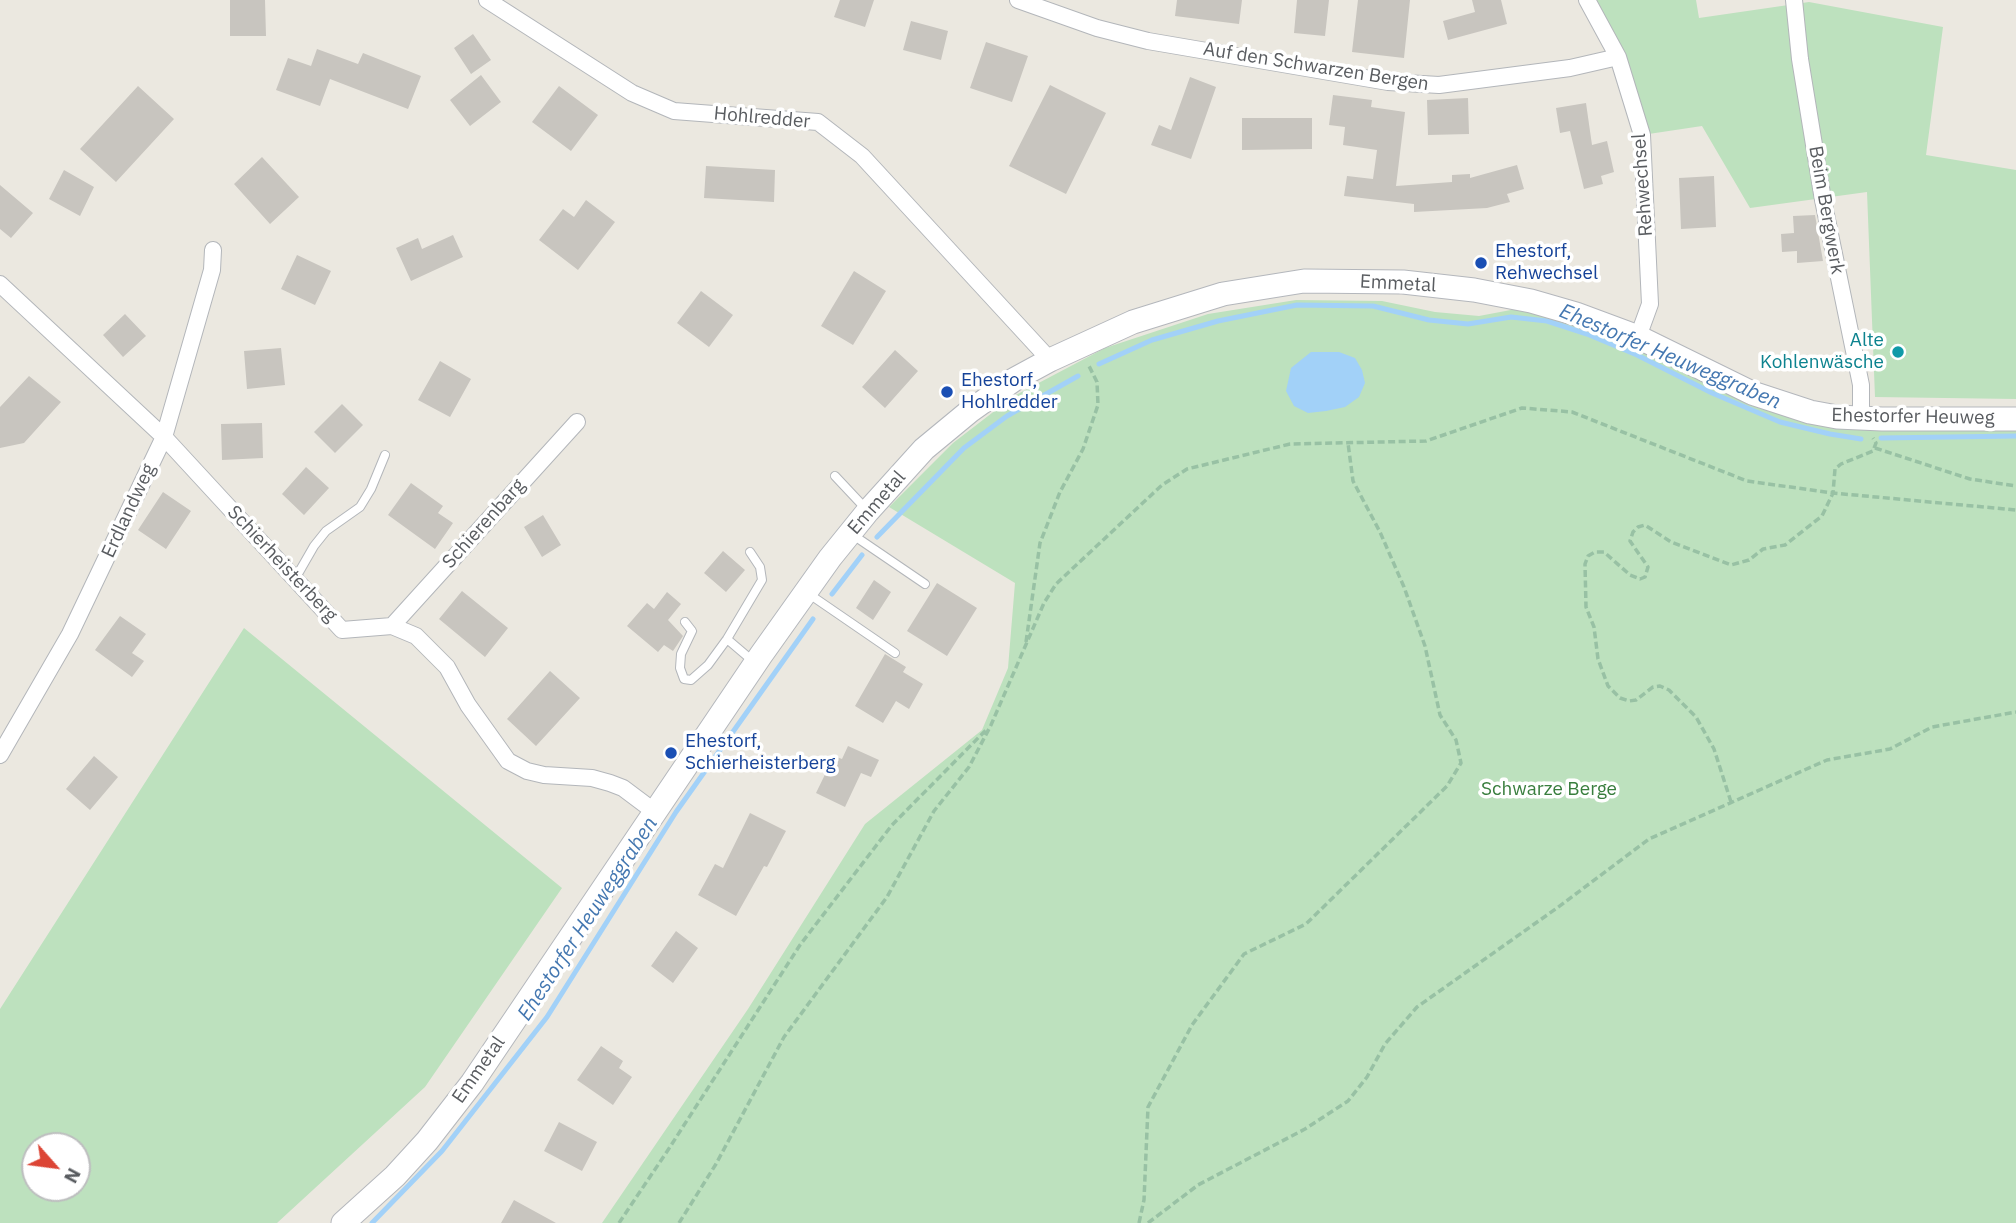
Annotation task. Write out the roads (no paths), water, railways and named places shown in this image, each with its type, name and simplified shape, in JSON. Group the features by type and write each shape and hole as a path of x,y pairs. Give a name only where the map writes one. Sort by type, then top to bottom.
{"main road":[{"name":"Emmetal","path":"343,1223 427,1141 472,1083 756,664 868,511 924,449 970,411 1016,379 1050,360 1133,322 1223,294 1304,281 1403,282 1474,290 1542,304 1638,337 1695,365"},
{"name":"Ehestorfer Heuweg","path":"1695,365 1770,401 1822,414 1861,418 2016,419"}],"street":[{"name":"Hohlredder","path":"487,0 632,93 674,111 818,122 862,156 1050,360"},
{"name":"Auf den Schwarzen Bergen","path":"1018,0 1097,28 1148,41 1388,82 1439,85 1570,68 1618,57"},
{"name":"Rehwechsel","path":"1587,0 1618,57 1642,135 1650,304 1638,337"},
{"name":"Beim Bergwerk","path":"1794,0 1800,59 1823,200 1861,384 1861,418"},
{"name":"Erdlandweg","path":"0,755 71,635 164,437 212,270 213,250"},
{"name":"Schierheisterberg","path":"0,284 164,437 342,630 392,626"},
{"name":"Schierenbarg","path":"392,626 577,422"},
{"path":"392,626 416,636 447,667 468,705 508,761 527,771 592,778 610,783 623,788 655,812"}],"lane":[{"path":"295,579 326,531 360,507 371,489 385,455"},
{"path":"835,476 868,511"},
{"path":"850,534 925,584"},
{"path":"685,622 692,631 680,661 681,674 684,679 691,680 727,639 762,580 760,567 750,552"},
{"path":"806,593 895,653"},
{"path":"727,639 756,664"}],"water":[{"path":"1311,352 1339,352 1355,358 1365,383 1359,397 1345,407 1326,411 1308,413 1294,406 1286,391 1291,368"}],"waterway":[{"name":"Ehestorfer Heuweggraben","path":"1099,364 1152,340 1218,321 1297,305 1373,306 1429,320 1468,324 1511,317 1547,321 1587,334 1780,422 1861,439"},
{"name":"Ehestorfer Heuweggraben","path":"877,537 964,448 1007,416 1078,376"},
{"name":"Ehestorfer Heuweggraben","path":"1881,438 2016,436"},
{"name":"Ehestorfer Heuweggraben","path":"832,594 862,555"},
{"name":"Ehestorfer Heuweggraben","path":"372,1223 442,1151 547,1017 676,812 813,619"}],"place":[{"name":"Ehestorf, Rehwechsel","path":"1481,263"},
{"name":"Alte Kohlenwäsche","path":"1898,352"},
{"name":"Ehestorf, Hohlredder","path":"947,392"},
{"name":"Ehestorf, Schierheisterberg","path":"671,753"}],"park label":[{"name":"Schwarze Berge","path":"1549,790"}]}
